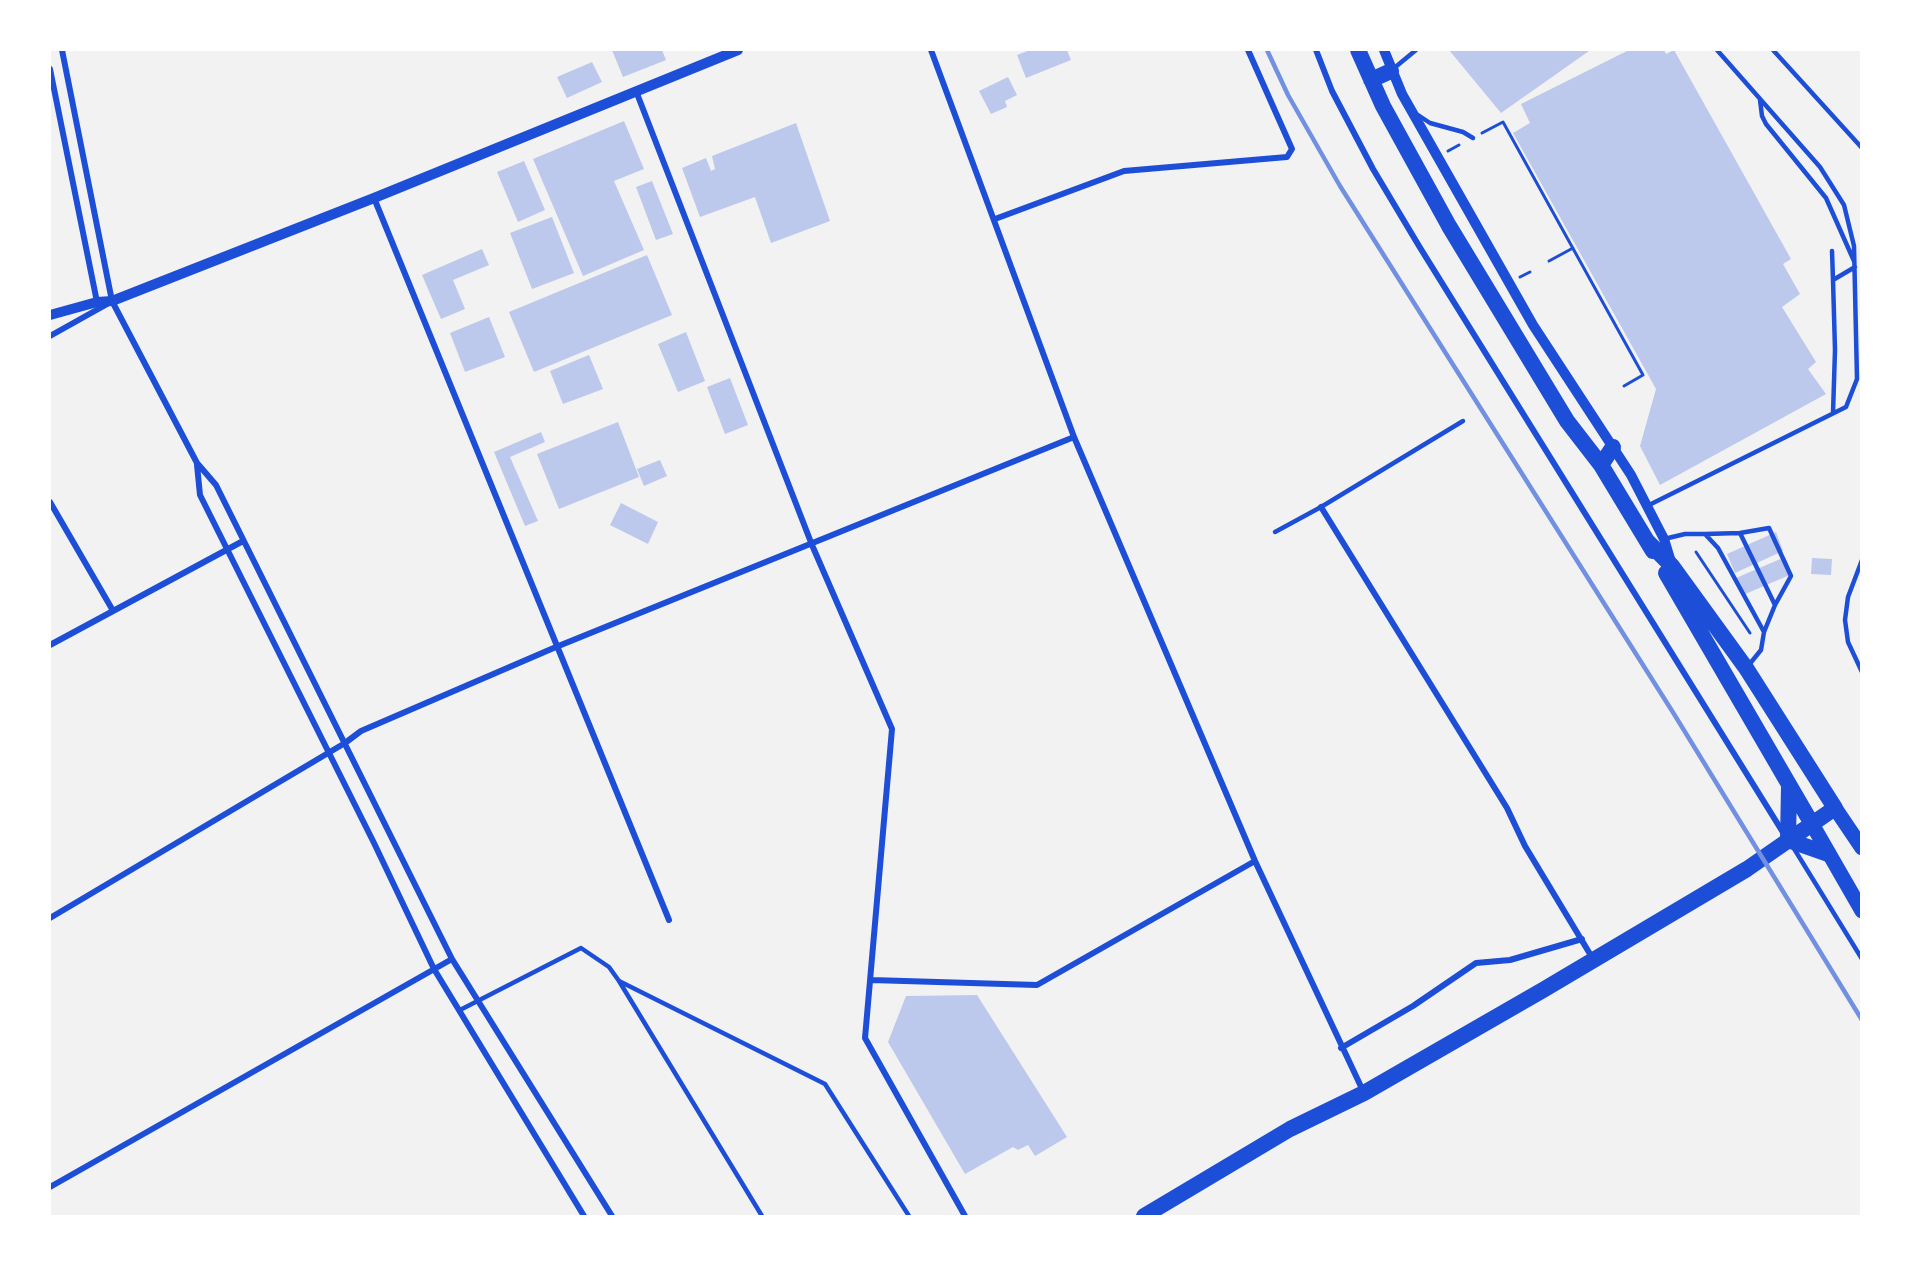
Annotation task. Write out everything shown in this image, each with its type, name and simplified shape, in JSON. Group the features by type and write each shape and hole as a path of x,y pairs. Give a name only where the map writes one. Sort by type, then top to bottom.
{"highway":[{"path":"1144,1216 1290,1129 1364,1093 1594,960 1747,869 1836,808 1746,668 1672,566 1656,540 1567,421 1482,283 1383,106 1359,50"},
{"path":"1371,80 1391,71"},
{"path":"1601,465 1613,447"},
{"path":"1656,540 1812,824"},
{"path":"1788,840 1791,816 1789,783"},
{"path":"1788,840 1828,854"}],"main road":[{"path":"1836,808 1862,848"},
{"path":"1812,824 1862,911"}],"street":[{"path":"63,50 112,301 196,463 216,485 452,959 612,1216"},
{"path":"50,336 112,301 374,198 738,50"},
{"path":"931,50 1074,437 1255,861 1364,1093"},
{"path":"995,219 1124,171 1287,157 1292,149 1248,50"},
{"path":"1316,50 1342,110 1419,246 1788,840"},
{"path":"1384,50 1391,71 1411,111 1533,325 1613,447 1647,506 1656,540"},
{"path":"50,69 97,302"},
{"path":"636,91 812,545 892,729 865,1038 965,1216"},
{"path":"374,198 669,920"},
{"path":"50,315 97,302 112,301"},
{"path":"50,918 329,753 361,731 556,647 1074,437"},
{"path":"196,463 200,495 434,969 584,1216"},
{"path":"50,502 112,609"},
{"path":"1321,507 1507,808 1525,846 1594,960"},
{"path":"50,645 112,609 243,541"},
{"path":"871,980 1037,985 1255,861"},
{"path":"1341,1048 1413,1006 1476,963 1510,960 1582,939"},
{"path":"50,1187 452,959"}],"lane":[{"path":"1391,71 1416,50"},
{"path":"1647,506 1846,407 1851,401 1857,379 1853,233 1837,192 1820,167 1717,50"},
{"path":"1773,50 1862,148"},
{"path":"1760,98 1762,116 1766,124 1826,198 1855,266"},
{"path":"1411,111 1430,123 1474,137"},
{"path":"1832,251 1835,350 1833,413"},
{"path":"1833,280 1855,266"},
{"path":"1275,532 1321,507 1463,421"},
{"path":"1656,540 1685,534 1740,533 1768,528 1791,576 1775,604 1764,632 1761,650 1746,668"},
{"path":"1740,533 1775,604"},
{"path":"1705,534 1718,548 1764,632"},
{"path":"1862,560 1848,597 1845,620 1848,642 1862,672"},
{"path":"1788,840 1862,959"},
{"path":"460,1010 581,948 609,967 762,1216"},
{"path":"619,981 825,1083 909,1216"}],"path":[{"path":"1474,137 1503,122 1643,375 1624,386"},
{"path":"1447,152 1459,145"},
{"path":"1550,261 1573,248"},
{"path":"1518,277 1530,272"},
{"path":"1696,552 1750,633"}],"building":[{"path":"612,50 662,50 666,60 623,77"},
{"path":"1030,50 1067,50 1071,60 1026,78 1017,55"},
{"path":"1449,50 1588,50 1589,51 1501,113"},
{"path":"1629,50 1664,50 1666,54 1674,50 1791,259 1783,264 1800,294 1782,307 1816,362 1808,369 1826,394 1660,485 1640,446 1656,389 1513,133 1530,123 1521,104"},
{"path":"592,62 602,82 567,98 557,77"},
{"path":"1008,77 1017,95 1005,101 1007,107 991,114 979,91"},
{"path":"624,121 644,169 614,181 644,250 583,276 533,159"},
{"path":"796,123 830,221 771,243 755,197 700,217 682,168 706,158 711,171 715,169 712,156"},
{"path":"524,161 545,210 518,222 497,172"},
{"path":"652,181 673,234 656,240 636,187"},
{"path":"552,217 574,273 532,289 510,233"},
{"path":"482,249 489,265 453,280 465,309 441,319 422,275"},
{"path":"647,255 672,315 534,372 509,312"},
{"path":"489,317 505,357 465,372 450,333"},
{"path":"686,332 705,381 678,392 658,344"},
{"path":"589,355 603,389 563,404 550,371"},
{"path":"730,378 748,425 725,434 707,387"},
{"path":"618,422 639,477 559,509 537,454"},
{"path":"541,432 545,442 510,457 538,521 525,526 494,452"},
{"path":"660,460 667,476 644,486 637,469"},
{"path":"621,503 658,522 648,544 610,525"},
{"path":"1776,532 1783,551 1735,573 1727,554"},
{"path":"1785,557 1792,574 1743,595 1736,578"},
{"path":"1812,558 1832,559 1831,575 1811,574"},
{"path":"977,995 1067,1137 1035,1156 1028,1145 1018,1150 1013,1147 965,1174 888,1042 906,996"}],"railway":[{"path":"1267,50 1288,95 1340,186 1674,714 1862,1020"}]}
